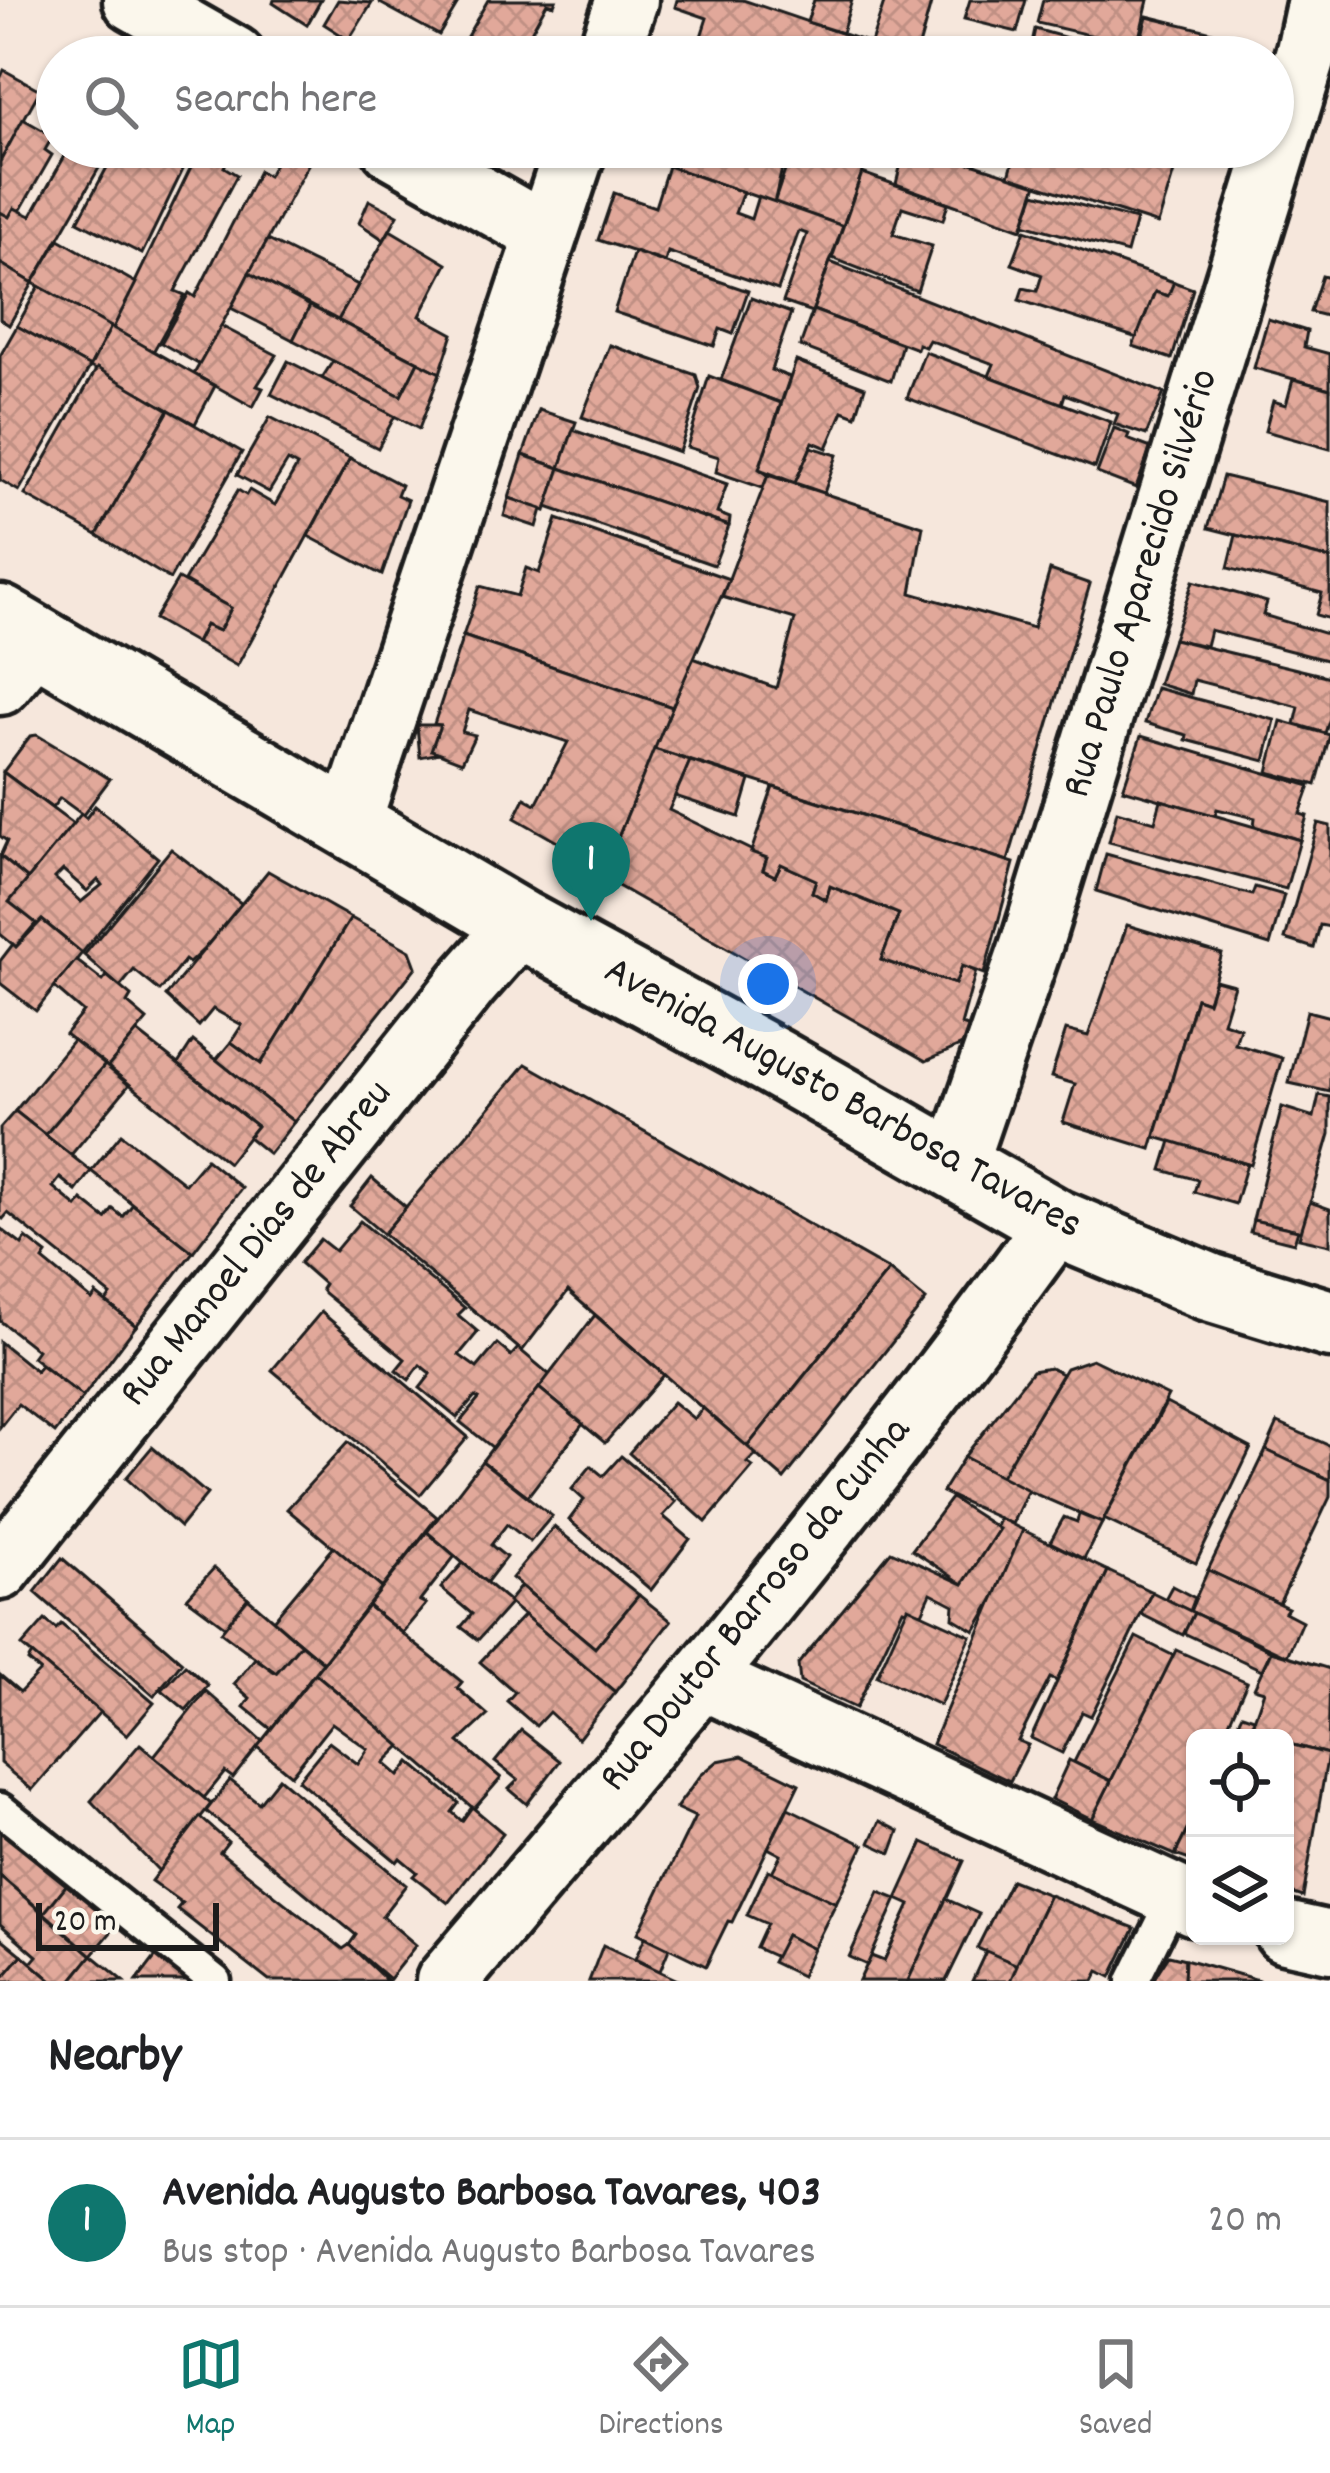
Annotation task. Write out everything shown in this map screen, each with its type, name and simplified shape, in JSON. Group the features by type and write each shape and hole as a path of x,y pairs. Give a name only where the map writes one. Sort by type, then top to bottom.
{"street":[{"path":"134,0 197,36"},
{"path":"614,36 627,0"},
{"name":"Rua Paulo Aparecido Silvério","path":"1294,93 1318,0"},
{"path":"429,168 545,233"},
{"path":"350,822 568,168"},
{"name":"Rua Paulo Aparecido Silvério","path":"956,1164 1045,901 1271,168"},
{"name":"Avenida Augusto Barbosa Tavares","path":"12,647 350,822 520,924 1056,1223 1209,1287 1330,1324"},
{"name":"Rua Manoel Dias de Abreu","path":"0,1569 468,982 520,924"},
{"name":"Rua Doutor Barroso da Cunha","path":"447,1981 704,1678 1056,1223"},
{"path":"704,1678 1184,1902"},
{"path":"1294,1934 1330,1942"}],"lane":[{"path":"0,1809 215,1981"},
{"path":"1132,1981 1184,1902"}],"building":[{"path":"274,0 321,0 307,25"},
{"path":"338,0 372,3 351,36 324,24"},
{"path":"460,0 439,35 380,3"},
{"path":"488,0 556,0 554,5 547,3 529,36 467,36"},
{"path":"677,0 743,0 849,36 701,36 707,18 675,7"},
{"path":"814,0 852,0 842,33 807,22"},
{"path":"885,0 932,0 922,36 873,36"},
{"path":"970,0 1026,0 1017,32 964,19"},
{"path":"1043,0 1148,0 1139,36 1094,36 1037,23"},
{"path":"1147,16 1229,36 1142,36"},
{"path":"1035,29 1060,36 1034,36"},
{"path":"4,70 36,88 36,97 0,162 0,79"},
{"path":"23,119 36,126 36,168 45,168 20,211 14,208 9,217 0,212 0,162"},
{"path":"58,168 99,168 33,283 0,263 0,212 9,217 14,208 31,216"},
{"path":"107,168 184,168 142,254 78,221"},
{"path":"190,168 226,168 237,175 175,291 185,295 153,352 113,328"},
{"path":"272,168 306,168 200,365 161,343 189,293 195,297 259,171 268,176"},
{"path":"667,168 674,168 743,192 735,213 751,219 758,196 843,226 812,312 783,302 807,234 799,231 778,290 668,252 665,262 598,240 614,193 655,207"},
{"path":"674,168 782,168 774,203"},
{"path":"786,168 864,168 843,226 774,203"},
{"path":"900,168 987,168 1037,184 1022,229 896,184"},
{"path":"1011,168 1160,168 1174,172 1158,224 1009,176"},
{"path":"862,173 948,203 943,220 902,207 893,234 932,246 917,291 832,258"},
{"path":"1035,193 1136,220 1127,253 1024,224"},
{"path":"369,200 398,215 384,240 359,223"},
{"path":"390,230 447,264 420,316 453,334 440,373 338,320"},
{"path":"1025,230 1174,282 1168,296 1155,292 1137,338 1019,300 1023,288 1037,291 1042,275 1012,264"},
{"path":"59,239 136,283 113,328 33,283"},
{"path":"268,240 358,285 338,320 249,273"},
{"path":"634,252 748,291 733,334 720,329 714,346 614,312"},
{"path":"830,262 1164,393 1146,435 1114,424 1118,414 1065,394 1062,404 989,376 994,364 929,340 917,349 813,310"},
{"path":"0,263 33,283 9,325 0,319"},
{"path":"249,273 310,306 293,340 231,308"},
{"path":"1322,276 1330,278 1330,317 1310,312"},
{"path":"1174,282 1193,289 1172,359 1133,346 1155,292 1168,296"},
{"path":"39,286 111,327 90,367 17,326"},
{"path":"751,298 791,313 771,370 790,377 781,403 721,380"},
{"path":"310,306 418,362 401,396 293,340"},
{"path":"813,310 902,344 891,381 800,346"},
{"path":"1268,319 1307,331 1304,347 1330,354 1330,389 1254,368"},
{"path":"17,326 90,367 19,491 0,480 0,356"},
{"path":"221,326 277,355 257,386 263,388 253,407 194,374"},
{"path":"111,327 215,386 195,424 90,367"},
{"path":"610,345 696,375 700,388 679,452 582,417"},
{"path":"925,352 1111,422 1095,468 907,398"},
{"path":"288,361 395,416 378,448 271,394"},
{"path":"333,361 401,396 418,362 440,373 419,429 322,378"},
{"path":"796,361 865,387 856,416 843,411 827,448 813,442 795,483 759,469"},
{"path":"97,368 169,410 97,535 25,495"},
{"path":"709,376 781,403 759,469 768,475 763,488 716,472 719,457 687,447"},
{"path":"1293,379 1330,389 1330,449 1265,431 1273,401 1286,405"},
{"path":"169,410 242,452 170,579 97,535"},
{"path":"539,410 576,422 560,468 523,455"},
{"path":"270,417 350,458 237,666 196,643 205,625 219,631 231,608 184,581 238,490 246,495 249,490 275,505 297,466 288,461 269,492 237,475"},
{"path":"1114,428 1151,448 1136,488 1097,473"},
{"path":"573,430 727,484 717,513 730,518 729,526 560,468"},
{"path":"811,447 837,455 824,493 795,483"},
{"path":"523,455 560,468 546,511 509,498"},
{"path":"350,458 401,485 397,495 408,500 382,575 308,536"},
{"path":"560,468 729,526 714,565 547,507"},
{"path":"768,475 923,526 911,593 1033,628 1050,570 1090,584 1008,861 654,749 693,658 776,688 795,619 722,597"},
{"path":"1223,476 1330,502 1330,559 1208,528"},
{"path":"509,498 542,509 537,527 504,516"},
{"path":"557,519 729,579 672,707 463,636 480,586 517,596 526,568 539,573"},
{"path":"1236,535 1330,559 1330,619 1316,615 1322,593 1228,568"},
{"path":"178,579 231,608 219,631 205,625 196,643 154,619"},
{"path":"1193,581 1267,602 1263,615 1330,635 1330,661 1210,630 1206,646 1173,639"},
{"path":"463,636 672,707 605,869 515,818 525,798 536,804 568,742 469,710 462,732 475,735 462,762 431,750 440,725 434,724"},
{"path":"1173,639 1330,677 1330,718 1325,733 1295,724 1299,707 1194,680 1191,694 1158,684"},
{"path":"1156,688 1275,720 1265,761 1186,740 1187,735 1145,723"},
{"path":"1281,721 1330,735 1316,785 1268,772"},
{"path":"417,725 440,725 431,750 440,753 420,757"},
{"path":"37,735 110,779 83,815 60,798 52,808 3,772 30,736"},
{"path":"1141,736 1310,786 1300,814 1307,816 1300,840 1254,826 1255,818 1217,809 1215,816 1123,789"},
{"path":"654,749 690,761 669,810 767,858 763,870 775,876 781,864 816,880 812,892 826,900 830,886 899,914 881,960 955,984 962,966 976,971 961,1025 971,1028 964,1044 926,1061 602,877"},
{"path":"690,761 750,780 739,817 675,796"},
{"path":"3,772 73,824 28,879 0,856 7,841 0,836"},
{"path":"773,787 1014,863 984,974 962,966 955,984 881,960 899,914 830,886 826,900 812,892 816,880 781,864 775,876 763,870 767,858 751,852"},
{"path":"1161,800 1300,840 1286,889 1109,842 1117,811 1155,822"},
{"path":"95,806 158,858 82,953 42,920 37,925 9,902 81,814 86,818","holes":["63,870 87,891 98,880 102,885 81,902 55,878"]},
{"path":"1318,823 1330,826 1330,927 1320,925 1314,948 1285,939"},
{"path":"171,849 242,904 160,991 134,970 120,987 84,955"},
{"path":"1106,854 1252,895 1255,887 1284,895 1270,945 1096,891"},
{"path":"0,856 28,879 9,902 36,923 16,947 0,934"},
{"path":"268,871 351,918 261,1064 231,1042 242,1025 213,1009 199,1026 166,996"},
{"path":"351,918 410,951 416,967 294,1122 216,1060 231,1042 261,1064"},
{"path":"42,920 82,953 36,1011 0,983 0,961"},
{"path":"1127,925 1222,954 1208,1002 1196,998 1151,1149 1063,1122 1075,1084 1051,1077 1066,1030 1088,1036"},
{"path":"76,960 131,996 127,1003 147,1020 108,1067 65,1034 83,1012 54,987"},
{"path":"1215,980 1234,985 1223,1022 1240,1028 1235,1044 1282,1058 1251,1165 1155,1137 1196,998 1208,1002"},
{"path":"1307,1011 1330,1017 1330,1092 1289,1083"},
{"path":"137,1032 257,1126 228,1163 108,1067"},
{"path":"73,1040 105,1065 45,1135 15,1111"},
{"path":"193,1041 294,1122 269,1154 248,1137 257,1126 178,1064"},
{"path":"526,1064 889,1270 747,1447 568,1291 522,1351 383,1234"},
{"path":"105,1065 129,1085 71,1155 45,1135"},
{"path":"1319,1095 1330,1097 1330,1134 1302,1231 1253,1220 1282,1107 1314,1117"},
{"path":"15,1111 91,1171 76,1191 60,1178 53,1187 77,1207 82,1200 106,1219 113,1209 123,1217 133,1204 193,1252 136,1326 106,1302 111,1295 8,1213 0,1217 0,1128"},
{"path":"121,1134 185,1184 206,1159 242,1188 193,1252 91,1171"},
{"path":"1171,1141 1247,1164 1235,1204 1194,1192 1198,1180 1162,1170"},
{"path":"372,1178 406,1207 383,1234 350,1206"},
{"path":"1310,1202 1330,1209 1330,1245 1299,1238"},
{"path":"1253,1220 1298,1230 1294,1243 1250,1232"},
{"path":"360,1221 465,1308 458,1315 478,1332 459,1355 477,1368 497,1344 511,1356 518,1348 550,1375 493,1448 460,1422 479,1399 475,1397 457,1418 420,1388 431,1374 420,1365 409,1380 396,1370 405,1359 324,1293 324,1284 300,1263 320,1239 335,1251"},
{"path":"0,1228 22,1245 26,1238 47,1254 43,1260 92,1300 96,1294 136,1326 83,1397 32,1357 37,1350 0,1321"},
{"path":"889,1270 926,1300 784,1479 747,1447"},
{"path":"321,1312 468,1437 420,1495 272,1370"},
{"path":"595,1315 664,1375 605,1443 539,1388"},
{"path":"0,1342 36,1371 41,1365 83,1397 55,1433 18,1404 0,1427"},
{"path":"1092,1359 1168,1396 1102,1523 999,1478 1066,1368"},
{"path":"1050,1368 1062,1374 1001,1476 964,1457 1032,1371"},
{"path":"539,1388 583,1424 528,1496 482,1461"},
{"path":"673,1402 694,1419 703,1408 756,1454 747,1463 753,1467 706,1522 629,1453"},
{"path":"1166,1403 1251,1448 1196,1563 1104,1519"},
{"path":"1278,1423 1330,1446 1330,1480 1266,1450"},
{"path":"348,1442 437,1517 382,1588 287,1509"},
{"path":"152,1447 207,1494 180,1527 126,1478"},
{"path":"1266,1450 1330,1480 1330,1497 1279,1604 1208,1570"},
{"path":"621,1456 676,1502 663,1516 690,1539 651,1590 569,1520 584,1500 572,1489 591,1466 603,1476"},
{"path":"964,1457 1028,1490 1012,1524 942,1492"},
{"path":"482,1461 552,1516 530,1542 507,1524 491,1545 506,1557 486,1583 427,1532"},
{"path":"951,1498 999,1529 963,1584 912,1550"},
{"path":"1079,1514 1102,1523 1084,1559 1050,1542 1064,1517 1077,1522"},
{"path":"999,1518 1023,1530 975,1631 953,1618 954,1605 931,1593 922,1613 903,1609 856,1708 800,1682 798,1664 891,1551 963,1584 999,1529"},
{"path":"554,1527 639,1595 595,1648 512,1578"},
{"path":"1023,1530 1108,1571 1057,1681 1050,1678 1018,1741 1028,1745 1010,1781 932,1744"},
{"path":"427,1532 455,1556 402,1633 368,1606"},
{"path":"334,1547 382,1588 323,1662 273,1620"},
{"path":"62,1558 182,1662 154,1696 35,1592"},
{"path":"463,1563 511,1603 478,1640 461,1627 472,1614 441,1588"},
{"path":"214,1568 248,1598 226,1627 187,1598"},
{"path":"1208,1570 1288,1608 1285,1612 1302,1621 1287,1656 1190,1611"},
{"path":"1108,1571 1152,1592 1091,1716 1082,1712 1062,1753 1031,1738"},
{"path":"521,1586 595,1648 639,1595 671,1621 615,1692 508,1602"},
{"path":"1172,1586 1195,1598 1190,1611 1165,1599"},
{"path":"1152,1592 1194,1613 1183,1635 1141,1614"},
{"path":"248,1598 301,1644 276,1673 221,1632"},
{"path":"368,1606 462,1682 457,1688 488,1715 459,1742 501,1778 474,1809 315,1673"},
{"path":"908,1607 971,1636 940,1705 877,1676"},
{"path":"1194,1613 1271,1651 1262,1670 1184,1633"},
{"path":"524,1615 615,1692 578,1739 549,1712 536,1726 507,1701 515,1692 480,1662"},
{"path":"45,1620 56,1629 61,1624 154,1703 127,1735 22,1646"},
{"path":"1136,1637 1174,1656 1111,1781 1074,1762"},
{"path":"301,1644 323,1662 271,1729 244,1707 250,1698 234,1684 255,1658 276,1673"},
{"path":"1176,1650 1247,1682 1226,1729 1186,1729 1186,1832 1175,1855 1092,1819"},
{"path":"1271,1651 1330,1669 1328,1754 1294,1745 1294,1729 1251,1729 1264,1691 1254,1688"},
{"path":"32,1654 100,1712 32,1790 0,1763 0,1675 20,1692 40,1671 28,1661"},
{"path":"185,1665 208,1685 186,1710 162,1690"},
{"path":"315,1673 401,1746 384,1763 399,1776 410,1762 459,1803 452,1812 462,1821 472,1807 503,1833 448,1903 413,1876 417,1872 400,1858 397,1862 298,1780 329,1742 358,1764 368,1749 332,1723 291,1775 257,1747"},
{"path":"206,1691 262,1741 233,1778 225,1772 204,1798 153,1757"},
{"path":"1242,1714 1254,1718 1251,1729 1234,1729"},
{"path":"521,1730 560,1761 527,1804 509,1789 518,1780 495,1762"},
{"path":"140,1744 211,1804 159,1871 91,1801"},
{"path":"1294,1745 1328,1754 1303,1897 1294,1894"},
{"path":"742,1756 799,1784 706,1966 638,1933 695,1817 676,1808 718,1761"},
{"path":"1069,1760 1111,1781 1092,1819 1051,1799"},
{"path":"279,1778 406,1885 382,1916 416,1945 389,1979 349,1945 356,1935 206,1811 230,1780 259,1803"},
{"path":"788,1808 864,1845 836,1903 772,1872 781,1855 768,1848"},
{"path":"200,1817 228,1842 220,1852 343,1949 349,1945 387,1981 269,1981 177,1909 182,1903 151,1881"},
{"path":"0,1820 10,1829 6,1834 57,1877 62,1871 72,1878 44,1913 0,1876"},
{"path":"880,1821 899,1831 891,1853 870,1843"},
{"path":"1186,1832 1186,1859 1175,1855"},
{"path":"923,1842 964,1861 936,1922 908,1981 859,1981 871,1956 884,1961 910,1905 897,1899"},
{"path":"768,1870 836,1903 813,1949 786,1935 776,1957 756,1948 767,1924 747,1915"},
{"path":"0,1876 92,1955 71,1981 52,1981 31,1963 37,1956 0,1924"},
{"path":"72,1878 122,1919 92,1955 44,1913"},
{"path":"1011,1880 1049,1895 1017,1965 977,1948"},
{"path":"879,1892 897,1899 867,1965 849,1957"},
{"path":"1049,1895 1135,1928 1111,1977 1099,1971 1094,1981 1009,1981"},
{"path":"946,1899 979,1914 946,1981 908,1981"},
{"path":"786,1935 813,1949 801,1976 772,1962"},
{"path":"0,1937 22,1955 0,1981"},
{"path":"645,1937 669,1949 660,1971 635,1959"},
{"path":"603,1945 678,1980 681,1981 589,1981"},
{"path":"160,1951 195,1981 137,1981"},
{"path":"986,1951 1017,1965 1010,1981 972,1981"},
{"path":"22,1955 52,1981 0,1981"},
{"path":"92,1955 124,1981 71,1981"},
{"path":"1169,1955 1185,1959 1184,1981 1152,1981"},
{"path":"1185,1959 1258,1980 1258,1981 1184,1981"}],"place":[{"name":"Avenida Augusto Barbosa Tavares, 403","path":"591,921"}]}
